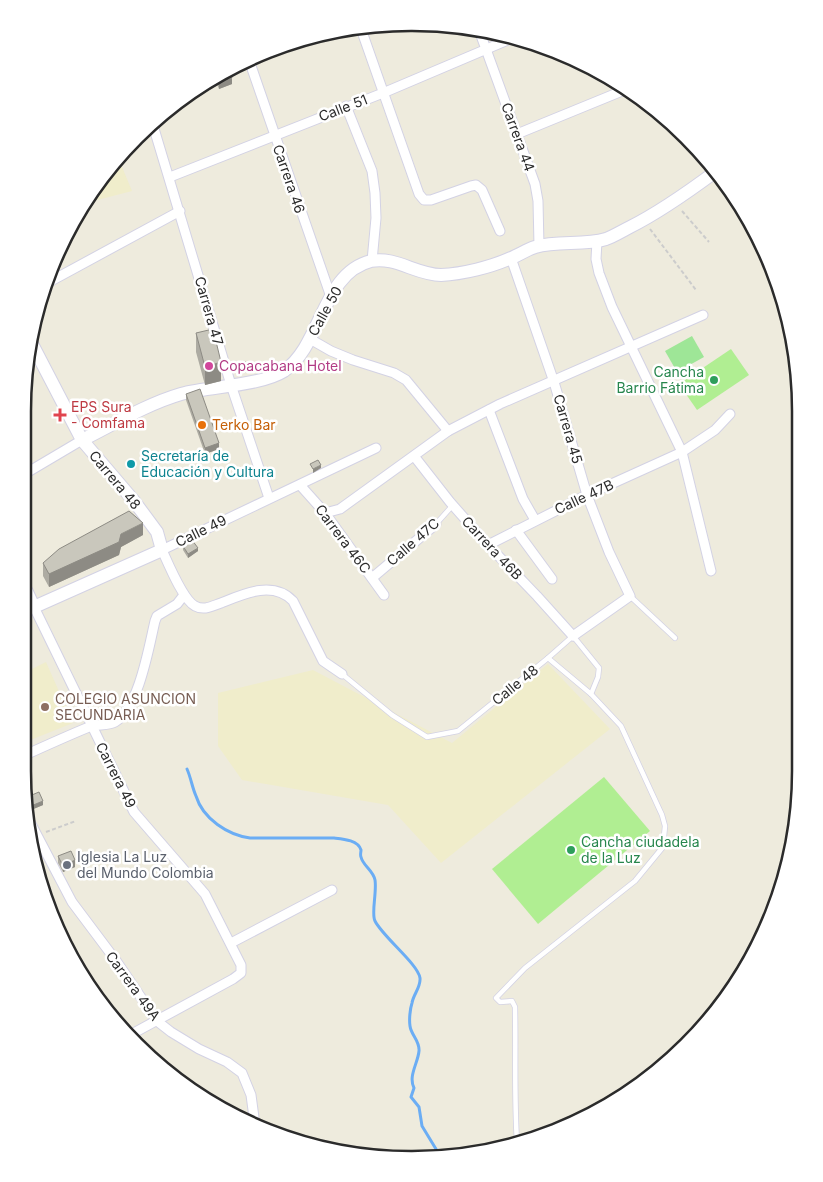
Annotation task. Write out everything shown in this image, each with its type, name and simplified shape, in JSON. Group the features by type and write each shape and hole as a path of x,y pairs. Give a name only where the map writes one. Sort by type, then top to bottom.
{"street":[{"path":"363,35 419,194 424,200 431,200 476,185 482,190 500,231"},
{"name":"Carrera 44","path":"482,38 537,193 539,246"},
{"name":"Calle 51","path":"170,177 382,93 502,42"},
{"name":"Carrera 46","path":"251,66 330,297"},
{"path":"517,134 618,92"},
{"path":"346,106 372,171 376,218 372,261 388,261 418,271 439,275 464,272 511,258 539,246 607,239 676,200 710,176"},
{"name":"Carrera 47","path":"155,132 231,385 269,498"},
{"path":"55,278 180,211"},
{"path":"597,241 596,259 599,273 612,307 682,452 711,572"},
{"name":"Carrera 45","path":"511,258 554,382 587,495 609,552 630,596"},
{"name":"Calle 50","path":"31,470 82,440 164,401 182,394 270,378 285,370 298,357 310,339 330,297 345,277 358,266 372,261"},
{"path":"326,512 340,509 448,431 489,410 703,315"},
{"path":"310,339 331,351 353,360 394,372 406,380 448,431"},
{"name":"Carrera 48","path":"37,353 82,440 134,501 157,532 162,550 184,595"},
{"path":"489,410 524,499 536,520"},
{"name":"Calle 47B","path":"488,546 587,495 682,452 715,430 730,414"},
{"name":"Calle 49","path":"31,609 162,550 376,448"},
{"name":"Carrera 46B","path":"414,456 488,546 573,636"},
{"name":"Carrera 46C","path":"300,485 326,512 384,595"},
{"name":"Calle 47C","path":"372,578 436,524"},
{"path":"516,530 552,579"},
{"path":"31,752 91,726 115,723 122,716 134,698 141,680 157,616 177,604 184,595 194,606 207,609 259,590 276,590 286,594 293,601 323,660 342,674"},
{"path":"573,636 630,596"},
{"name":"Carrera 49","path":"31,611 134,812 205,894 241,965 241,973 233,979 157,1021"},
{"name":"Carrera 49A","path":"38,840 72,902 117,962 157,1021 199,1049 227,1062 242,1073 251,1095 254,1117"},
{"path":"230,943 332,890"},
{"path":"136,1032 157,1021"}],"lane":[{"name":"Calle 47C","path":"436,524 453,505"},
{"path":"630,596 675,638"},
{"path":"548,658 573,636 599,668 598,677 591,694"},
{"name":"Calle 48","path":"342,674 392,715 427,737 458,731 548,658 591,694 621,726 662,816 665,826 663,847 635,881 526,968 496,998 500,1002 512,1001 515,1007 516,1046 514,1074 517,1136"}],"path":[{"path":"676,200 683,212 709,242"},
{"path":"641,221 651,230 696,290"},
{"path":"37,835 76,821"}],"shaded area":[{"path":"122,166 132,191 95,201"},
{"name":"COLEGIO ASUNCION SECUNDARIA","path":"46,662 73,723 31,740 31,670"},
{"path":"548,664 610,729 441,863 388,805 242,780 218,746 218,693 313,670 452,743"}],"green space":[{"path":"692,336 704,357 677,372 665,351"},
{"name":"Cancha Barrio Fátima","path":"731,349 749,375 697,410 679,384"},
{"name":"Cancha ciudadela de la Luz","path":"604,777 650,831 538,924 492,869"}],"building":[{"path":"213,329 221,362 205,367 196,333"},
{"path":"246,362 247,368 238,370 237,363"},
{"name":"Terko Bar","path":"200,389 219,443 205,448 186,394"},
{"path":"318,460 321,465 313,469 310,464"},
{"path":"129,511 143,523 121,534 119,542 49,574 43,563 59,549"},
{"path":"192,540 198,548 188,554 183,546"},
{"path":"87,694 89,698 85,700 83,695"},
{"path":"39,792 43,801 33,805 32,795"},
{"path":"71,851 75,860 63,866 58,856"}],"waterway":[{"path":"187,769 199,804 204,812 210,819 233,833 250,838 334,838 357,844 361,850 362,860 375,880 375,921 385,935 413,965 420,978 410,1014 411,1029 419,1047 412,1079 414,1088 411,1097 419,1107 422,1126 437,1150"}],"place":[{"name":"Copacabana Hotel","path":"209,366"},
{"name":"Cancha Barrio Fátima","path":"714,380"},
{"name":"EPS Sura - Comfama","path":"60,415"},
{"name":"Terko Bar","path":"202,425"},
{"name":"Secretaría de Educación y Cultura","path":"131,464"},
{"name":"COLEGIO ASUNCION SECUNDARIA","path":"45,707"},
{"name":"Cancha ciudadela de la Luz","path":"571,850"},
{"name":"Iglesia La Luz del Mundo Colombia","path":"67,865"}]}
